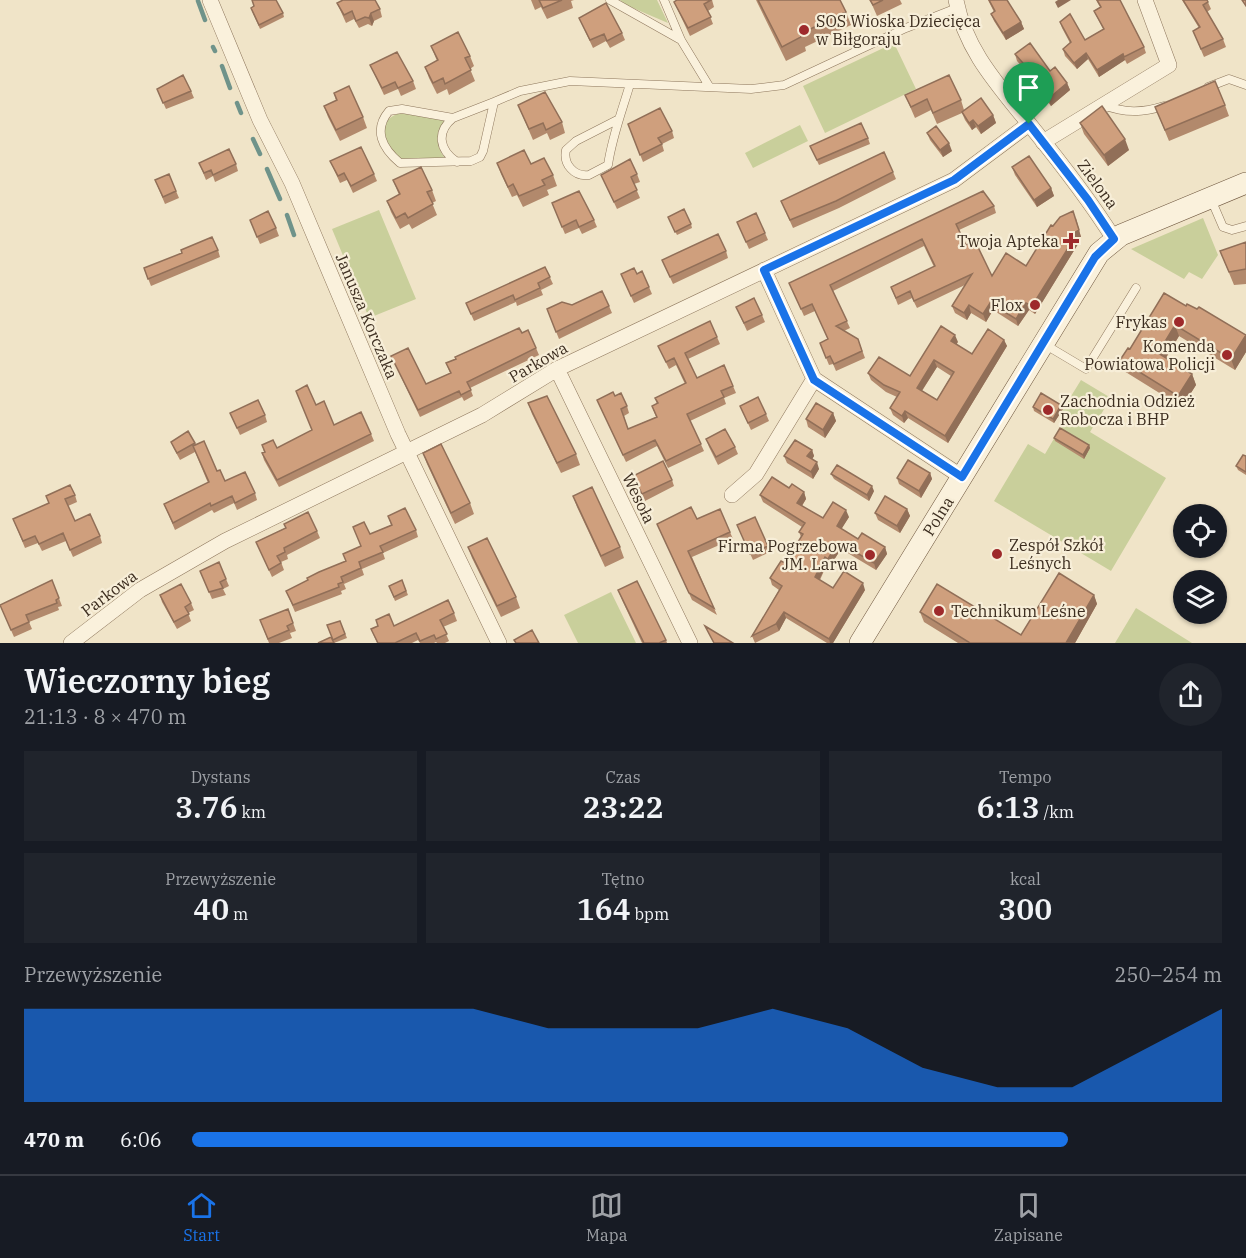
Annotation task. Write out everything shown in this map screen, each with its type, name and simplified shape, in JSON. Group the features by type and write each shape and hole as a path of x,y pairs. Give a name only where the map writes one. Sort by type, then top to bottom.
{"street":[{"name":"Janusza Korczaka","path":"210,0 406,451 499,643"},
{"path":"1043,142 1169,65 1145,0"},
{"name":"Zielona","path":"956,4 965,33 979,60 1088,200 1114,239"},
{"name":"Parkowa","path":"71,643 140,590 183,565 491,410 557,369 954,180 1029,124"},
{"path":"1114,239 1246,183"},
{"name":"Polna","path":"860,643 1095,257 1114,239"},
{"path":"764,270 814,380 962,477"},
{"name":"Wesoła","path":"557,369 690,643"},
{"path":"732,495 756,474 814,380"}],"lane":[{"path":"610,0 681,40"},
{"path":"664,0 681,40 709,86"},
{"path":"458,163 444,149 441,131 453,118 520,91 570,81 751,89 784,85 956,4"},
{"path":"1197,92 1229,79 1246,85"},
{"path":"619,119 576,141 566,150 567,164 575,172 589,175 608,165 630,84"},
{"path":"453,118 402,109 389,111 382,120 380,130 389,154 400,163 458,163 480,157 494,102"},
{"path":"1102,105 1119,111 1142,113 1175,102"},
{"path":"1211,198 1223,227 1232,230 1246,226"},
{"path":"1043,343 1086,369 1136,288"}],"green space":[{"path":"620,0 657,0 668,23 626,5"},
{"path":"894,43 916,89 825,133 803,86"},
{"path":"400,113 446,120 438,135 438,140 440,151 447,160 398,159 386,140 384,127 392,117"},
{"path":"800,125 808,141 753,168 745,153"},
{"path":"379,210 416,299 369,318 332,229"},
{"path":"1203,218 1218,255 1202,279 1189,272 1184,279 1131,249"},
{"path":"1081,380 1111,398 1090,432 1166,478 1111,571 994,501 1028,444 1045,454 1066,418 1060,414"},
{"path":"611,592 636,643 578,643 564,615"},
{"path":"1136,608 1192,643 1115,643"}],"building":[{"path":"252,0 276,0 283,13 259,25 251,8 254,6"},
{"path":"343,0 375,0 380,9 371,13 369,18 365,17 356,21 352,11 344,15 337,3"},
{"path":"539,0 562,0 543,8"},
{"path":"677,0 711,0 704,4 711,17 688,28 674,2"},
{"name":"SOS Wioska Dziecięca w Biłgoraju","path":"758,0 840,0 846,12 800,34 801,37 782,47"},
{"path":"870,0 883,0 873,5"},
{"path":"989,0 1007,0 1021,22 1003,33 991,14 995,11"},
{"path":"1097,0 1120,0 1144,47 1124,57 1123,54 1097,70 1086,53 1074,63 1063,49 1071,42 1060,22 1070,14 1085,40 1104,29 1094,11 1101,7"},
{"path":"1183,0 1207,0 1208,2 1203,5 1223,39 1201,49 1193,31 1200,27"},
{"path":"606,3 622,33 607,41 604,34 590,40 579,18"},
{"path":"458,32 470,56 465,58 471,70 445,84 443,78 433,83 425,67 438,60 431,46"},
{"path":"1030,43 1050,71 1055,67 1067,83 1048,99 1041,90 1044,87 1015,54"},
{"path":"397,52 413,81 398,88 395,82 382,88 370,65"},
{"path":"183,75 191,91 163,103 157,89"},
{"path":"949,75 961,100 933,113 927,99 911,107 905,95"},
{"path":"1215,81 1225,105 1165,130 1155,107"},
{"path":"349,86 363,117 336,130 324,106 337,100 334,93"},
{"path":"545,92 562,122 546,130 543,123 529,129 518,105"},
{"path":"981,98 993,115 978,126 973,120 969,123 962,112"},
{"path":"1102,106 1125,139 1104,155 1080,123"},
{"path":"660,108 672,131 658,138 662,144 640,155 628,124"},
{"path":"861,123 868,138 817,160 810,146"},
{"path":"936,126 949,143 940,150 927,133"},
{"path":"361,147 374,174 351,186 344,173 338,176 330,161"},
{"path":"229,149 236,164 213,175 211,170 204,173 199,163"},
{"path":"524,150 531,164 544,158 553,175 542,180 545,185 519,196 513,184 508,187 497,163"},
{"path":"884,152 893,172 836,201 790,220 781,201"},
{"path":"1029,156 1051,188 1034,200 1012,167"},
{"path":"630,159 637,174 631,177 637,190 614,202 601,175"},
{"path":"421,167 432,190 427,192 433,204 408,218 405,213 396,218 387,201 400,194 393,180"},
{"path":"169,174 176,191 163,197 155,180"},
{"path":"579,191 594,220 579,227 576,220 562,227 552,203"},
{"path":"983,191 994,206 956,224 966,245 975,241 992,276 1006,253 1026,266 1051,225 1053,226 1060,217 1073,211 1079,230 1074,233 1075,237 1032,306 1026,303 1016,319 990,303 983,314 969,305 964,313 952,306 972,274 914,301 910,291 896,298 891,287 935,266 922,239 830,285 847,321 836,326 858,339 862,351 834,364 830,356 826,358 820,343 828,339 812,304 801,309 789,283"},
{"path":"684,209 691,224 675,232 668,217"},
{"path":"268,211 276,228 257,237 250,220"},
{"path":"756,213 765,233 746,242 737,222"},
{"path":"718,234 726,251 670,277 662,260"},
{"path":"212,237 218,250 148,279 144,268 182,253 181,250"},
{"path":"1246,242 1246,269 1229,272 1220,251"},
{"path":"545,267 550,277 538,283 540,288 515,300 513,295 471,314 466,303"},
{"path":"634,268 637,274 642,271 649,287 631,296 621,274"},
{"path":"602,291 609,306 556,332 547,309 562,302 572,305"},
{"name":"Komenda Powiatowa Policji","path":"1164,293 1186,306 1187,304 1197,309 1199,307 1246,335 1231,359 1175,325 1158,353 1192,374 1178,396 1120,360 1128,348 1130,349"},
{"path":"754,298 762,315 744,323 736,307"},
{"path":"710,321 717,337 685,353 697,378 724,365 733,386 721,391 724,397 687,414 701,444 666,461 655,440 623,455 597,400 613,392 615,396 621,393 627,406 621,409 628,429 657,417 652,406 658,403 655,398 686,383 674,358 666,362 658,346"},
{"path":"941,326 955,335 951,341 972,354 988,329 1004,340 945,436 905,411 902,416 890,408 900,392 884,385 868,373 879,357 910,376","holes":["934,360 954,372 937,400 917,388"]},
{"path":"519,328 522,333 528,330 536,348 467,382 471,390 461,395 459,391 418,410 391,356 408,348 426,384 451,373 446,363 456,359 455,357"},
{"path":"307,385 316,405 324,401 334,425 361,412 371,434 277,480 262,453 265,452 262,445 273,440 277,448 312,430 296,391"},
{"name":"Zachodnia Odzież Robocza i BHP","path":"1041,393 1061,405 1053,419 1033,407"},
{"path":"547,396 576,454 557,463 528,403"},
{"path":"758,397 766,414 748,423 740,406"},
{"path":"258,400 265,415 237,428 230,413"},
{"path":"816,403 833,413 823,430 806,419"},
{"path":"1060,428 1089,445 1083,455 1054,438"},
{"path":"725,429 735,447 716,457 706,439"},
{"path":"188,431 195,443 177,453 171,442"},
{"path":"795,440 812,450 807,456 817,462 811,472 784,456"},
{"path":"204,441 217,471 220,470 225,481 245,472 255,493 235,503 232,496 211,506 210,503 173,523 164,504 209,482 193,446"},
{"path":"441,444 470,503 451,513 423,453"},
{"path":"1243,455 1246,456 1246,472 1236,466"},
{"path":"908,460 930,473 919,491 897,478"},
{"path":"663,461 672,480 642,494 633,476"},
{"path":"837,465 872,486 867,495 831,474"},
{"path":"772,477 789,488 792,484 804,492 797,503 823,518 833,502 846,510 837,526 858,539 862,533 885,547 874,563 838,542 828,559 825,557 815,577 833,588 844,571 863,583 829,639 784,612 776,624 752,636 782,586 770,578 781,561 785,563 803,534 799,532 805,523 760,495"},
{"path":"70,485 75,495 65,499 75,521 90,514 100,536 70,550 63,533 39,544 35,536 23,541 13,519 49,503 46,496"},
{"path":"592,487 620,547 601,556 573,496"},
{"path":"885,496 907,509 897,526 875,513"},
{"path":"691,507 697,519 720,509 730,532 688,551 714,608 689,593 657,524"},
{"path":"405,508 416,530 380,546 383,552 359,562 361,568 341,577 343,582 338,584 339,587 293,605 286,591 319,572 346,561 343,554 361,546 353,527 364,522 370,534 392,525 388,516"},
{"path":"308,512 317,531 284,548 285,552 277,556 281,563 269,570 256,542 286,528 284,524"},
{"path":"755,517 768,546 750,554 737,525"},
{"path":"487,538 516,597 497,606 468,547"},
{"path":"219,562 226,579 220,582 223,588 209,592 200,571"},
{"path":"1059,573 1094,595 1066,643 970,643 920,612 937,584 1021,635"},
{"path":"52,580 59,598 56,600 57,603 26,615 29,622 11,630 0,605"},
{"path":"402,580 406,591 394,597 389,586"},
{"path":"637,581 666,640 659,643 644,643 618,590"},
{"path":"181,584 191,603 185,607 189,614 174,622 160,595"},
{"path":"448,600 454,613 440,620 447,634 436,639 434,635 420,641 416,633 395,643 378,643 371,629 378,626 376,620 389,614 394,626"},
{"path":"288,609 293,623 287,626 289,630 268,639 260,620"},
{"path":"340,621 345,634 333,640 327,625"},
{"path":"705,626 733,643 714,643"},
{"path":"532,630 539,643 516,643 514,640"},
{"path":"331,637 334,643 318,643"}],"waterway":[{"path":"198,1 205,20"},
{"path":"213,47 215,51"},
{"path":"222,66 230,88"},
{"path":"237,103 241,113"},
{"path":"253,139 260,154"},
{"path":"267,169 280,199"},
{"path":"287,215 294,235"}],"place":[{"name":"SOS Wioska Dziecięca w Biłgoraju","path":"804,30"},
{"name":"Twoja Apteka","path":"1071,241"},
{"name":"Flox","path":"1035,305"},
{"name":"Frykas","path":"1179,322"},
{"name":"Komenda Powiatowa Policji","path":"1227,355"},
{"name":"Zachodnia Odzież Robocza i BHP","path":"1048,410"},
{"name":"Zespół Szkół Leśnych","path":"997,554"},
{"name":"Firma Pogrzebowa JM. Larwa","path":"870,555"},
{"name":"Technikum Leśne","path":"939,611"}],"route":[{"path":"1029,124 1071,176 1114,239 1095,257 962,477 814,380 764,270 954,180 1029,124"}]}
